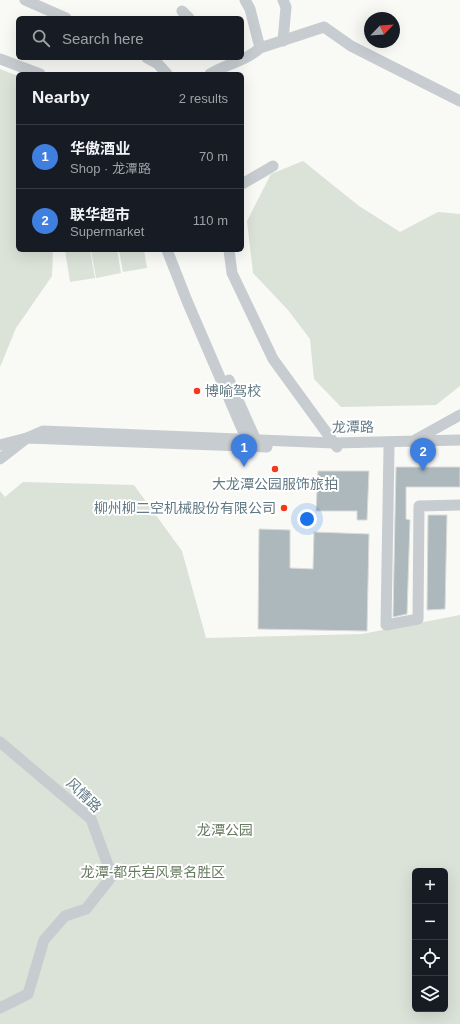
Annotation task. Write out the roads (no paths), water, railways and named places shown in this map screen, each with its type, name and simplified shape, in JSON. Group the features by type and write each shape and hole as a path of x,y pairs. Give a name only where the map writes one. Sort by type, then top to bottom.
{"street":[{"path":"25,0 61,16"},
{"path":"245,0 250,9 260,48"},
{"path":"283,0 286,7 283,41"},
{"path":"244,57 254,54 260,48 324,27 351,46 460,101"},
{"path":"0,59 35,72"},
{"path":"151,60 158,64 165,72"},
{"path":"215,67 236,60"},
{"path":"244,183 274,166"},
{"path":"168,252 187,301 253,443"},
{"path":"229,252 232,273 273,360 336,446"},
{"path":"413,441 460,415"},
{"name":"龙潭路","path":"27,438 43,431 223,442 389,448 460,446"},
{"path":"0,445 27,438"},
{"path":"0,459 27,438"},
{"name":"龙潭路","path":"336,446 413,441 460,440"},
{"path":"389,448 386,625 418,619 419,506 460,505"},
{"name":"风情路","path":"0,742 91,819 112,876 86,909 65,916 44,940 28,994 0,1008"}],"place":[{"name":"博喻驾校","path":"197,391"},
{"name":"华傲酒业","path":"244,467"},
{"name":"大龙潭公园服饰旅拍","path":"275,469"},
{"name":"联华超市","path":"423,471"},
{"name":"柳州柳二空机械股份有限公司","path":"284,508"}],"park label":[{"name":"龙潭公园","path":"225,830"},
{"name":"龙潭-都乐岩风景名胜区","path":"153,872"}]}
